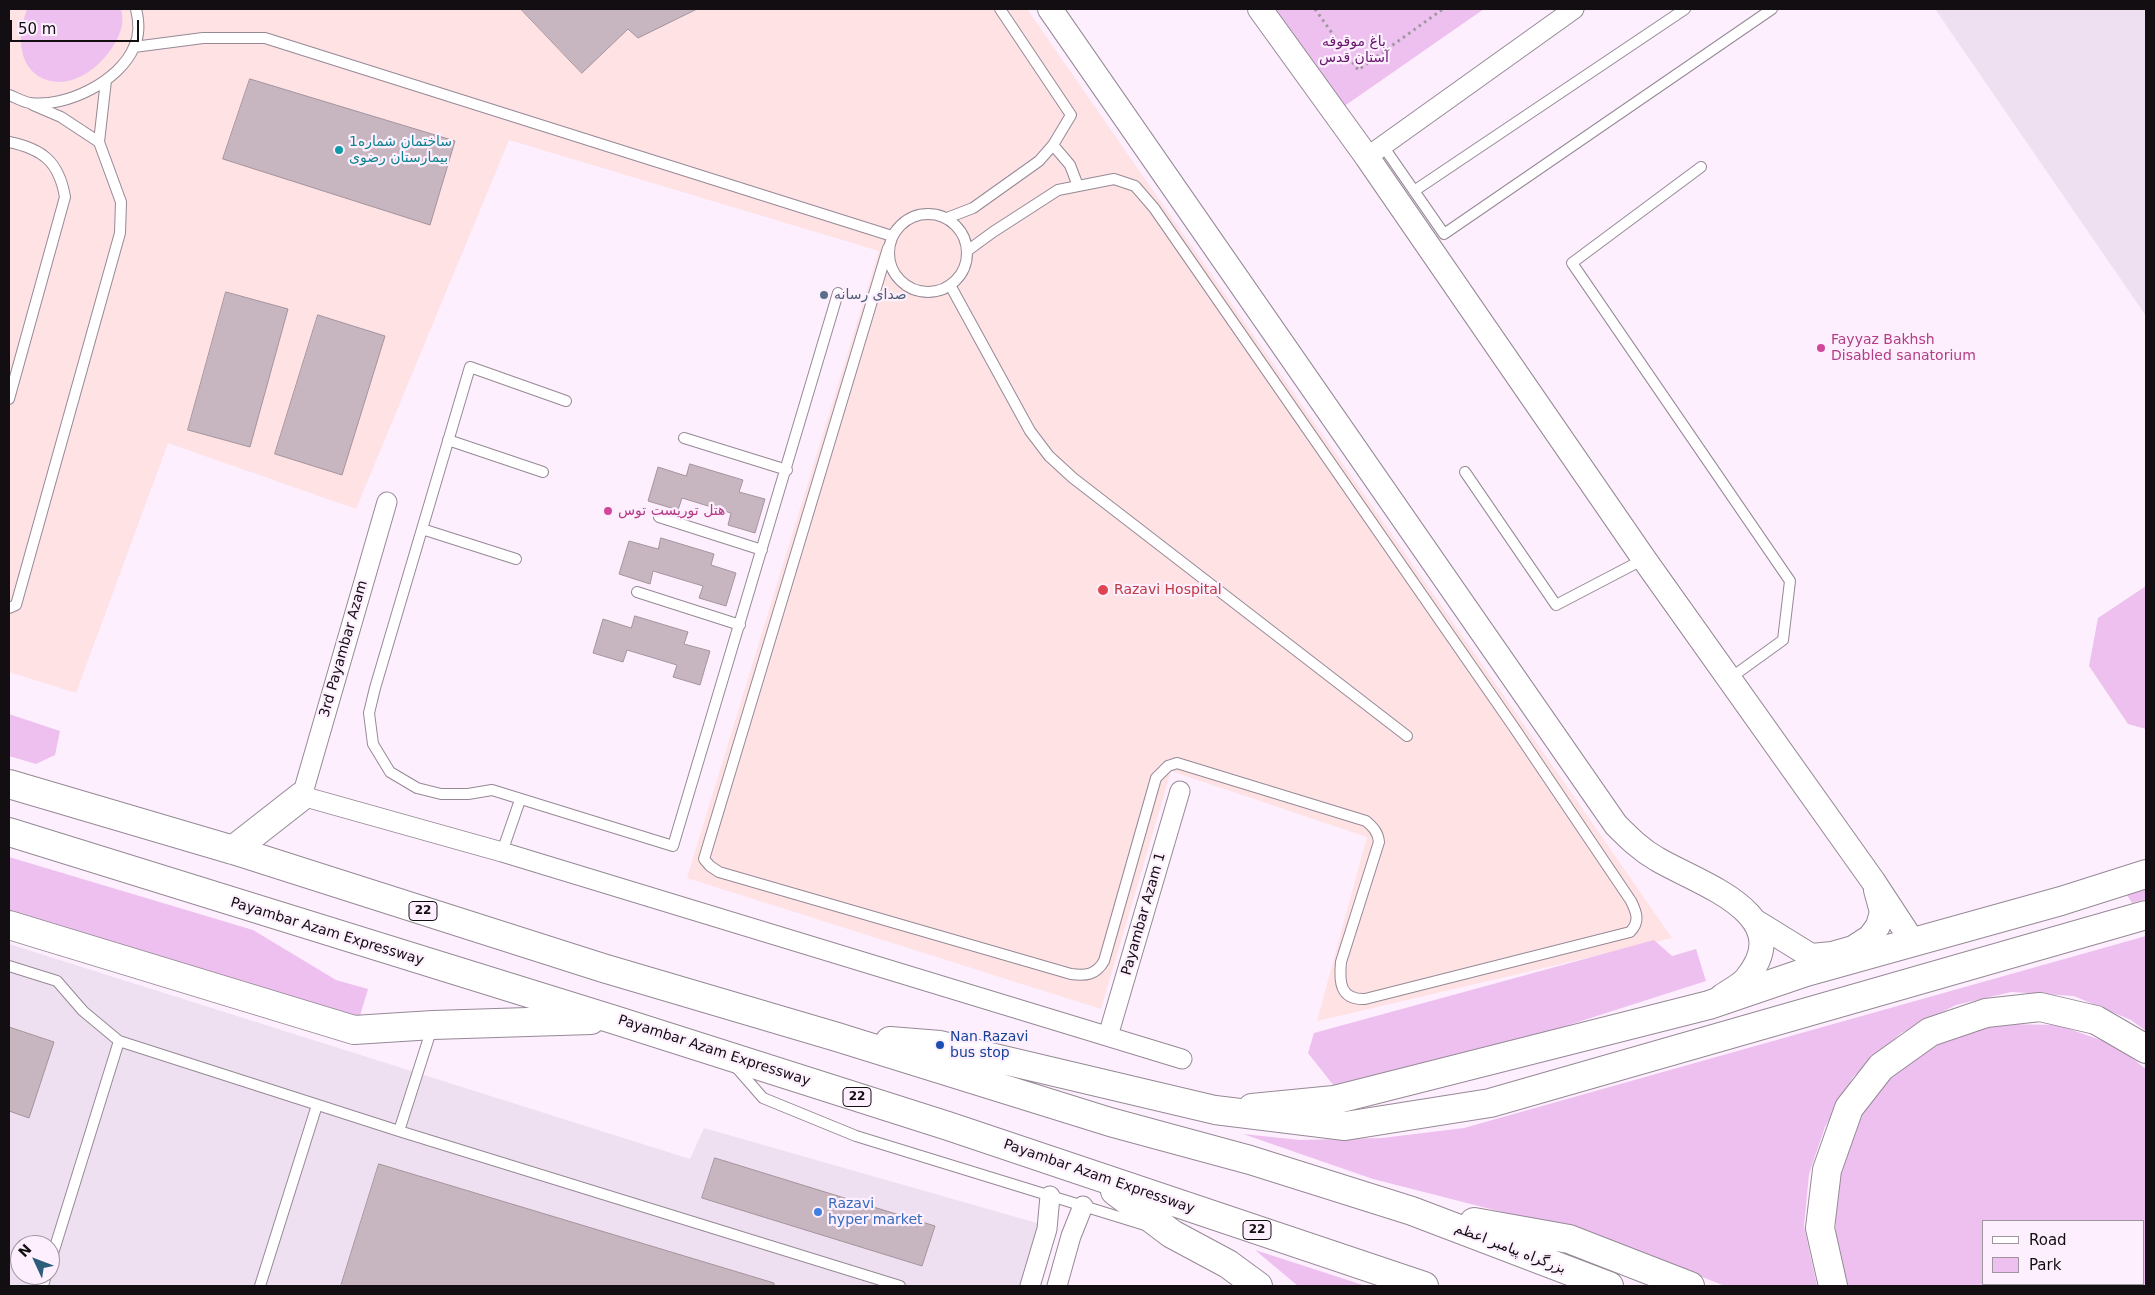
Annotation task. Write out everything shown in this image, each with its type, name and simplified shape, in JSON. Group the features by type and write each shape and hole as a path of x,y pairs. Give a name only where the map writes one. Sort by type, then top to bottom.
{"main road":[{"name":"22","path":"9,784 245,854 602,968 837,1037"},
{"path":"245,854 308,798"},
{"name":"Payambar Azam Expressway","path":"9,832 615,1020 948,1126 1420,1285"},
{"path":"1215,1110 1284,1106 1334,1100 1709,1005 1806,972 2061,902 2146,874"},
{"path":"837,1037 940,1046 1215,1110 1345,1126 1490,1103 2146,915"},
{"path":"9,925 354,1030 433,1025 615,1020"},
{"path":"1833,1286 1820,1228 1827,1170 1849,1108 1881,1067 1930,1032 1986,1013 2040,1007 2096,1020 2146,1049"},
{"path":"837,1037 1110,1122 1250,1160 1412,1211 1569,1239 1690,1286"},
{"path":"1098,1178 1172,1234 1228,1264 1258,1286"},
{"name":"بزرگراه پیامبر اعظم","path":"1412,1211 1609,1286"}],"street":[{"path":"1050,9 1616,825 1636,846 1736,902 1756,922 1811,956 1832,954 1853,948 1870,937 1878,926 1882,912 1874,881"},
{"path":"1260,9 1375,151 1644,559 1874,881 1913,942"},
{"path":"1375,151 1574,9"},
{"name":"3rd Payambar Azam","path":"308,798 387,502"},
{"name":"Payambar Azam 1","path":"1108,1036 1180,791"},
{"path":"308,798 502,852 1182,1059"},
{"path":"1709,1005 1745,980 1758,961 1763,944 1756,922"},
{"path":"1030,1286 1047,1228 1050,1196"},
{"path":"1058,1286 1072,1236 1084,1206"}],"lane":[{"path":"947,218 973,208 1039,162 1054,145 1071,115 1000,9"},
{"path":"1414,191 1685,9"},
{"path":"1375,151 1414,191 1444,234 1772,9"},
{"path":"30,103 53,102 73,98 106,80 121,65 134,47 139,23 139,10"},
{"path":"134,47 203,38 266,38 892,236"},
{"path":"9,608 16,605 120,233 121,202 99,142 106,80"},
{"path":"9,95 61,117 99,142"},
{"path":"9,142 29,146 49,159 62,180 65,197 9,399"},
{"path":"1054,145 1070,165 1078,186"},
{"path":"1701,167 1572,263 1790,581 1783,640 1729,679"},
{"path":"888,248 889,261 894,273 902,283 913,290 932,292 950,285 960,276 966,264 965,238 958,227 947,218 935,214 922,213 910,217 899,225 892,236 888,248 704,859 710,866 719,872 1072,974 1083,975 1093,973 1104,961 1156,778 1168,766 1176,763 1366,820 1374,828 1378,835 1378,842 1341,962 1339,980 1348,995 1357,999 1365,999 1630,932 1635,927 1637,914 1631,901 1513,726 1154,208 1135,186 1114,179 1058,190 967,251"},
{"path":"950,285 1030,431 1050,456 1073,478 1407,736"},
{"path":"566,401 470,367 369,713 373,744 390,772 417,788 441,794 468,794 492,790 673,846 838,293"},
{"path":"684,438 786,470"},
{"path":"448,440 544,472"},
{"path":"1464,472 1556,605 1644,559"},
{"path":"659,517 762,550"},
{"path":"422,529 516,559"},
{"path":"637,592 740,625"},
{"path":"502,852 520,800"},
{"path":"9,966 57,981 83,1011 119,1041 399,1131 900,1286"},
{"path":"399,1131 433,1025"},
{"path":"59,1235 119,1041"},
{"path":"726,1055 763,1098 856,1136 1172,1234"},
{"path":"260,1286 317,1105"}],"path":[{"path":"1315,9 1358,70 1444,9"}],"shaded area":[{"name":"Razavi Hospital","path":"9,9 1027,9 1672,938 1317,1021 1367,837 1171,771 1101,1009 687,878 879,251 509,140 356,509 168,443 76,693 9,672"},
{"path":"1935,9 2146,9 2146,316"},
{"path":"9,944 690,1159 704,1128 1044,1225 1024,1286 9,1286"}],"green space":[{"path":"27,9 121,9 122,25 112,48 95,67 77,78 59,82 43,79 31,69 23,54 21,34"},
{"name":"باغ موقوفه آستان قدس","path":"1274,9 1484,9 1343,107"},
{"path":"2146,586 2146,729 2128,724 2089,666 2098,618"},
{"path":"9,714 60,731 55,755 36,764 9,756"},
{"path":"9,857 253,930 336,980 368,989 359,1019 9,912"},
{"path":"2146,887 2146,899 2132,903 2127,895"},
{"path":"2146,936 2146,1031 2131,1020 2074,996 2011,992 1956,1005 1901,1033 1853,1077 1825,1127 1809,1174 1804,1226 1817,1286 1725,1286 1600,1237 1373,1179 1243,1134 1300,1140 1382,1138 1464,1128"},
{"path":"1654,940 1672,956 1696,949 1706,981 1525,1039 1338,1091 1308,1053 1314,1033"},
{"path":"2003,1024 2058,1025 2115,1045 2146,1069 2146,1286 1848,1286 1840,1271 1834,1211 1842,1157 1866,1108 1900,1067 1943,1039"},
{"path":"1255,1250 1366,1286 1298,1286"}],"building":[{"path":"521,9 697,9 638,38 628,29 582,73"},
{"name":"ساختمان شماره1 بیمارستان رضوی","path":"250,79 455,141 430,225 223,159"},
{"path":"226,292 288,309 250,447 188,430"},
{"path":"318,315 385,336 342,475 275,454"},
{"path":"690,464 743,480 739,492 765,499 755,533 728,525 731,513 682,498 678,510 648,501 658,467 686,476"},
{"path":"661,538 714,554 711,565 736,573 726,606 699,598 703,586 653,571 650,584 619,574 629,541 658,549"},
{"path":"635,616 688,632 684,644 710,651 700,685 673,677 677,665 627,650 623,662 593,653 603,619 631,628"},
{"path":"9,1027 54,1042 29,1118 9,1111"},
{"name":"Razavi hyper market","path":"715,1158 935,1226 922,1266 702,1198"},
{"path":"379,1164 774,1283 774,1286 341,1286"}],"place":[{"name":"ساختمان شماره1 بیمارستان رضوی","path":"339,150"},
{"name":"صدای رسانه","path":"824,295"},
{"name":"Fayyaz Bakhsh Disabled sanatorium","path":"1821,348"},
{"name":"هتل توریست توس","path":"608,511"},
{"name":"Razavi Hospital","path":"1103,590"},
{"name":"Nan Razavi bus stop","path":"940,1045"},
{"name":"Razavi hyper market","path":"818,1212"}]}
